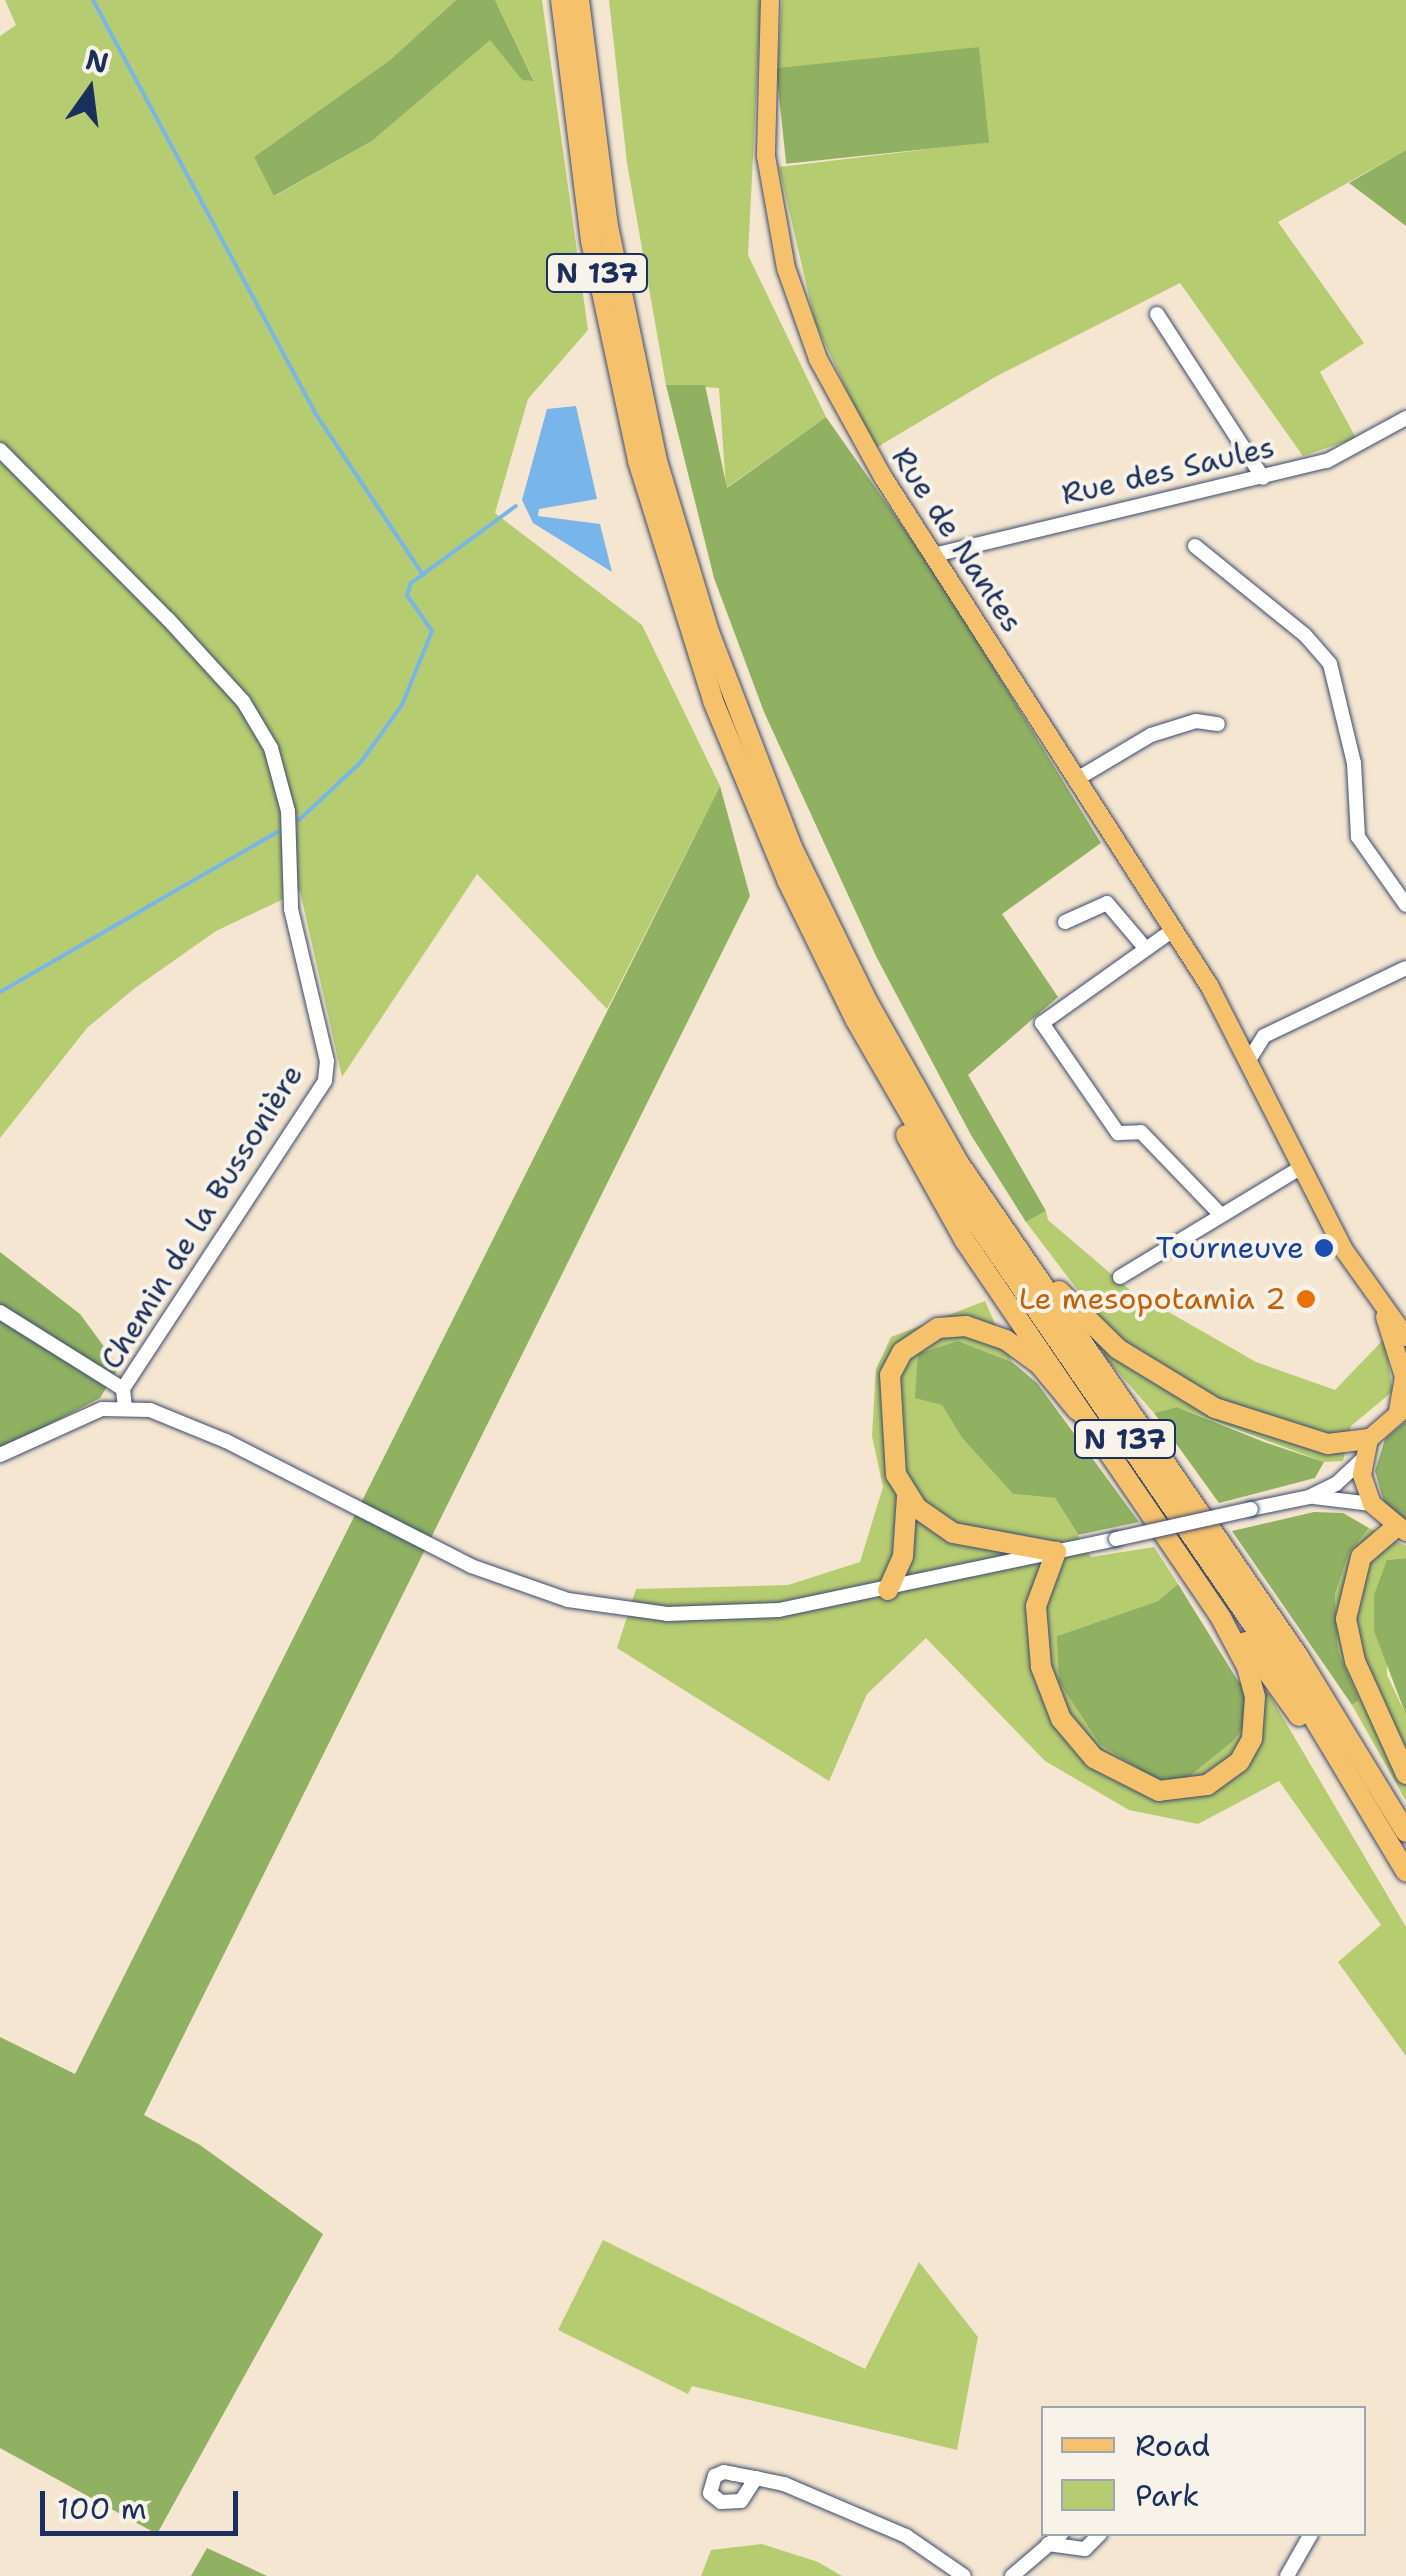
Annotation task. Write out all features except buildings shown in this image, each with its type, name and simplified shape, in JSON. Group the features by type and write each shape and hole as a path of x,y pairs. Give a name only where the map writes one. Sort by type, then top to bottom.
{"highway":[{"name":"N 137","path":"560,0 598,278 660,541 762,826 893,1089 986,1239 1261,1636 1406,1872"},
{"name":"N 137","path":"579,0 624,320 708,632 822,912 892,1048 985,1202 1298,1656 1406,1832"},
{"path":"893,1089 894,1113 932,1185 1077,1410 1339,1776 1358,1789"},
{"path":"985,1202 1004,1213 1080,1316 1158,1378 1215,1408 1308,1440 1366,1449"},
{"path":"1077,1410 1039,1364 1006,1340 966,1326 938,1328 902,1352 890,1375 891,1456 908,1496 953,1533 1056,1552 1038,1594 1038,1643 1050,1694 1076,1740 1122,1777 1159,1790 1185,1791 1226,1775 1252,1739 1254,1686 1234,1639 1138,1496"},
{"path":"888,1590 903,1556 908,1496"},
{"path":"1401,1530 1360,1557 1346,1619 1356,1661 1406,1774"}],"main road":[{"name":"Rue de Nantes","path":"770,0 766,156 798,314 842,408 1172,930 1249,1060 1298,1169 1382,1307"},
{"path":"1382,1307 1406,1337"},
{"path":"1382,1307 1404,1377 1402,1409 1366,1449 1372,1504 1401,1530"}],"street":[{"path":"1157,314 1263,478"},
{"name":"Rue des Saules","path":"934,555 1327,461 1406,418"},
{"name":"Chemin de la Bussonière","path":"0,450 193,646 243,701 271,748 288,811 291,910 327,1061 324,1081 124,1389 125,1407"},
{"path":"1195,546 1305,635 1330,664 1354,763 1358,837 1406,905"},
{"path":"1077,779 1151,736 1196,722 1218,724"},
{"path":"1066,922 1108,903 1146,949"},
{"path":"1172,930 1042,1023 1118,1133 1140,1132 1219,1213"},
{"path":"1249,1060 1264,1036 1406,968"},
{"path":"1120,1276 1298,1169"},
{"path":"0,1312 124,1389"},
{"path":"0,1455 102,1409 150,1410 226,1441 471,1566 568,1600 724,1615 888,1590 1308,1497 1372,1504"},
{"path":"1308,1497 1366,1449"},
{"path":"756,2478 846,2506 964,2576"},
{"path":"1012,2576 1058,2536"},
{"path":"1048,2544 1084,2549 1098,2536"},
{"path":"1286,2576 1304,2536"}],"green space":[{"path":"5,0 456,0 390,60 254,157 275,196 372,141 490,39 522,80 534,80 495,0 542,0 588,330 528,399 495,513 642,625 720,786 607,1009 477,874 342,1077 300,891 216,931 135,988 87,1028 0,1138 0,36 16,25"},
{"path":"456,0 495,0 534,81 522,80 490,40 372,141 274,196 254,157 390,60"},
{"path":"609,0 761,0 748,255 826,417 726,488 719,388 666,385 627,163"},
{"path":"782,0 1406,0 1406,150 1278,222 1364,343 1320,372 1356,438 1303,456 1180,283 995,377 874,449 815,322 779,167 988,142 979,47 777,77"},
{"path":"979,47 989,142 786,164 776,68"},
{"path":"1406,150 1406,226 1349,183"},
{"path":"666,385 705,385 727,488 826,417 938,577 1101,843 1002,914 1058,997 968,1075 1046,1211 1026,1222 971,1135 877,958 764,712 714,578"},
{"path":"720,786 750,896 144,2115 200,2145 323,2234 157,2534 0,2448 0,2037 75,2074"},
{"path":"1046,1211 1048,1220 1130,1290 1256,1362 1335,1390 1384,1339 1393,1391 1351,1426 1343,1461 1324,1462 1177,1407 1154,1413 1104,1356 1105,1326 1026,1222"},
{"path":"0,1252 80,1314 119,1367 100,1398 0,1450"},
{"path":"985,1301 1012,1362 958,1341 942,1405 962,1438 1013,1494 1055,1498 1091,1557 1154,1547 1178,1584 1158,1601 1057,1636 1233,1741 1269,1694 1406,1927 1406,2056 1338,1962 1381,1925 1279,1781 1198,1824 1129,1810 1045,1761 926,1638 867,1694 829,1781 617,1648 636,1589 788,1585 860,1562 883,1487 872,1436 876,1369 891,1337"},
{"path":"958,1341 1012,1362 1037,1383 1139,1522 1078,1535 1055,1498 1013,1494 962,1438 942,1405 915,1398 918,1354"},
{"path":"1177,1407 1324,1462 1315,1478 1219,1503 1154,1413"},
{"path":"1406,1421 1406,1523 1384,1503 1375,1471 1385,1439"},
{"path":"1314,1512 1343,1513 1369,1528 1349,1553 1335,1594 1338,1651 1359,1700 1352,1705 1232,1531"},
{"path":"1369,1528 1406,1546 1406,1558 1387,1560 1387,1675 1406,1715 1406,1801 1352,1705 1359,1700 1338,1651 1335,1594 1349,1553"},
{"path":"1406,1558 1406,1715 1374,1631 1374,1595 1387,1560"},
{"path":"1178,1584 1238,1681 1269,1694 1233,1741 1187,1778 1157,1780 1100,1744 1059,1682 1057,1636 1158,1601"},
{"path":"603,2240 865,2369 919,2262 978,2337 957,2450 692,2386 688,2394 558,2330"},
{"path":"762,2544 818,2562 842,2576 701,2576 711,2550"},
{"path":"207,2548 267,2576 191,2576"}],"water":[{"path":"576,406 597,499 539,509 538,516 600,524 612,572 533,523 522,500 547,409"}],"waterway":[{"path":"93,0 315,413 423,575"},
{"path":"299,820 361,762 402,705 432,631 407,595 411,583 516,506"},
{"path":"0,992 277,832"}],"place":[{"name":"Tourneuve","path":"1324,1248"},
{"name":"Le mesopotamia 2","path":"1306,1299"}]}
